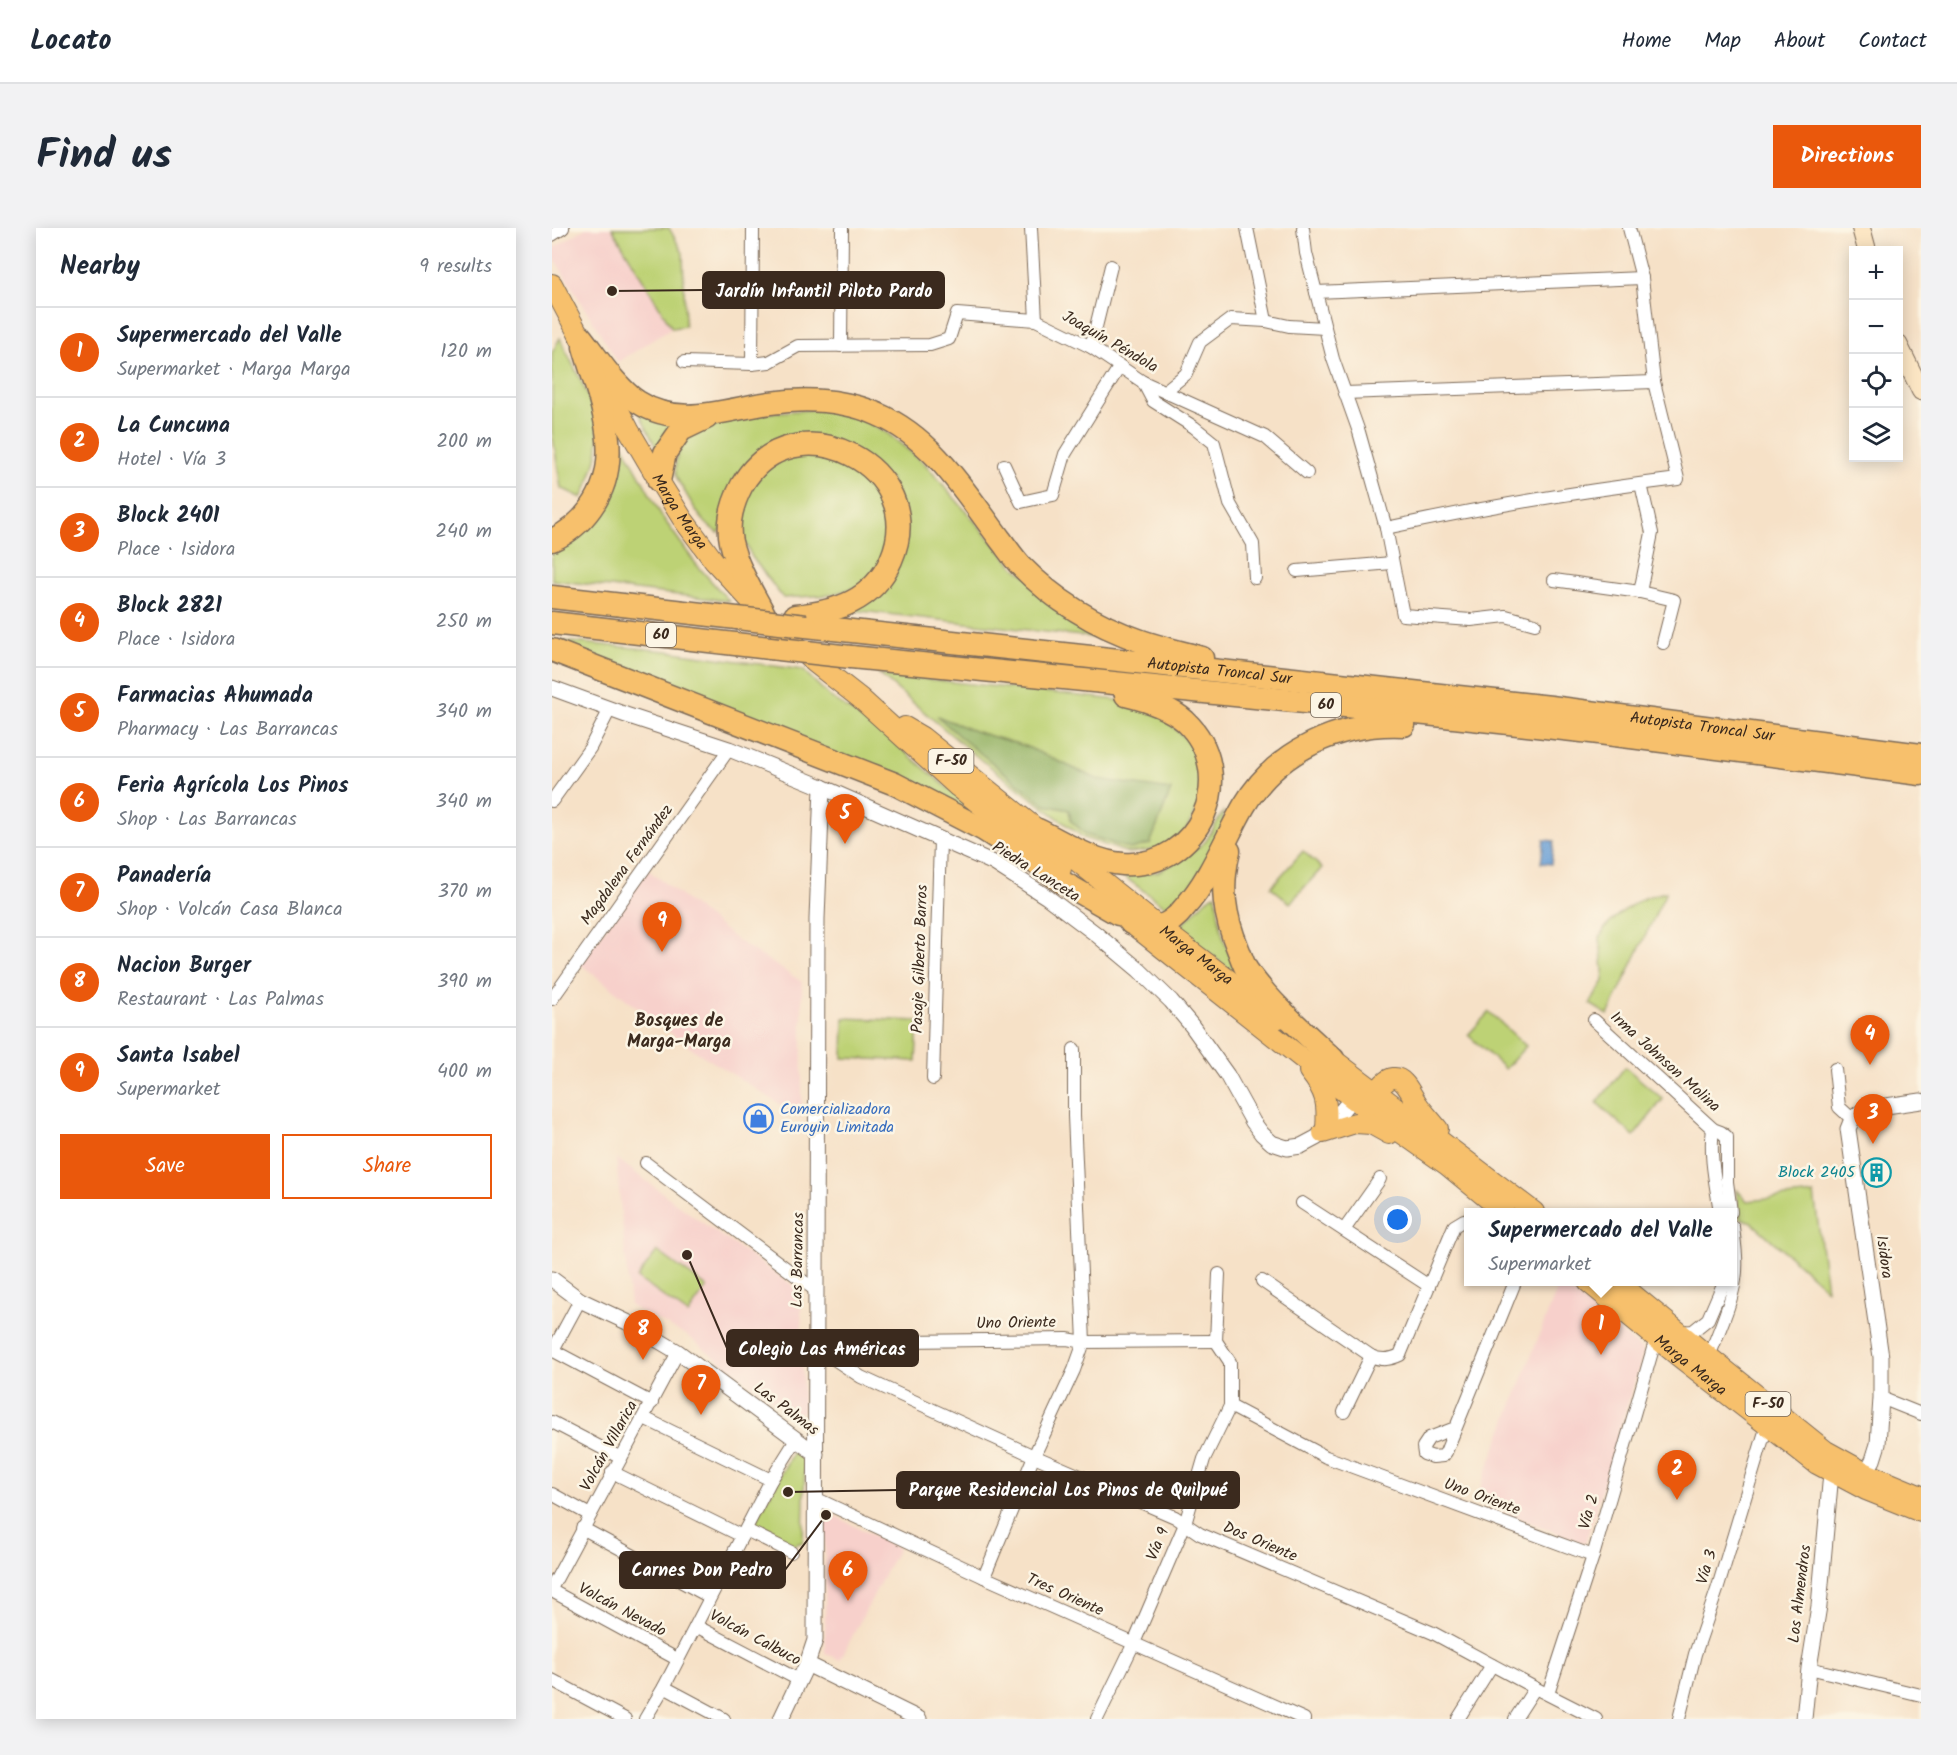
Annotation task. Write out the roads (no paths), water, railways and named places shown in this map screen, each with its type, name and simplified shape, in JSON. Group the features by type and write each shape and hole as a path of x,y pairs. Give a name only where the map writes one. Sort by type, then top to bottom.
{"highway":[{"path":"581,337 620,385 636,401 655,411 675,416 715,413 771,403 814,401 846,405 876,414 905,429 931,451 1022,567 1069,605 1099,623 1142,641 1203,658 1304,680"},
{"path":"552,540 568,531 587,513 601,491 609,466 610,446 607,426 581,337"},
{"path":"659,481 665,453 681,430 715,413"},
{"path":"765,616 737,561 731,541 731,516 738,492 752,471 777,453 795,446 833,446 867,463 884,482 895,506 898,531 896,544 893,556 884,573 872,588 839,608 800,621"},
{"name":"Autopista Troncal Sur","path":"552,597 737,618 800,621 1551,707 1921,755"},
{"name":"Autopista Troncal Sur","path":"552,623 851,657 1591,732 1921,774"},
{"path":"552,650 895,784 984,830 1064,883 1124,919 1159,927 1176,917 1198,892 1213,869 1238,817 1260,784 1288,758 1317,740 1352,728 1389,724 1591,732"},
{"path":"1038,830 1092,857 1124,864 1148,862 1170,853 1189,838 1202,819 1210,796 1211,773 1205,750 1192,730 1175,714 1132,696 1061,679"},
{"path":"1238,817 1225,868 1223,892 1233,937 1246,968 1274,1003 1333,1059"}],"main road":[{"path":"1861,228 1866,246"},
{"name":"Marga Marga","path":"552,284 629,430 682,518 714,561 765,616 814,662 860,698 958,787 1297,1055 1365,1096 1449,1157 1528,1208"},
{"path":"1903,352 1920,386"},
{"name":"Marga Marga","path":"860,698 922,737 1159,927 1333,1059 1365,1096"},
{"path":"1297,1055 1324,1094 1327,1111 1325,1131 1355,1123 1371,1124 1449,1157"},
{"path":"1365,1096 1392,1078 1403,1082 1416,1103 1428,1116 1449,1157"},
{"name":"Marga Marga","path":"1449,1157 1500,1208"},
{"name":"Marga Marga","path":"1595,1286 1667,1338 1767,1425 1817,1464 1887,1499 1921,1512"},
{"name":"Marga Marga","path":"1622,1286 1667,1338 1709,1357 1826,1450 1866,1473 1921,1496"},
{"path":"1831,1473 1857,1478 1866,1473"}],"street":[{"path":"552,235 563,228"},
{"path":"752,364 753,228"},
{"path":"841,346 842,228"},
{"path":"1031,228 1036,320"},
{"path":"1247,228 1266,321"},
{"path":"1303,228 1306,253 1333,358 1359,432 1386,528 1403,615 1472,620 1506,616 1535,624"},
{"path":"1386,528 1477,509 1678,479 1654,382 1642,279 1629,228"},
{"path":"1091,347 1111,266"},
{"path":"1316,292 1642,279"},
{"name":"Joaquín Péndola","path":"684,362 752,364 769,362 798,346 930,345 949,339 957,314 1036,320 1091,347 1143,382 1265,437 1307,473"},
{"path":"1165,391 1185,374 1200,342 1231,319 1325,328"},
{"path":"1004,465 1021,502 1053,495 1065,454 1120,366"},
{"path":"1143,382 1154,401 1214,443 1230,504 1253,544 1255,578"},
{"path":"1345,393 1654,382"},
{"path":"1640,592 1652,533 1641,484"},
{"path":"1297,571 1392,563"},
{"path":"1554,580 1640,592 1674,600 1663,643"},
{"name":"Piedra Lanceta","path":"552,688 729,749 822,787 994,863 1047,897 1096,934 1171,1001 1227,1075 1253,1122 1272,1143 1287,1148 1301,1146 1325,1131 1365,1096"},
{"path":"552,801 590,748 610,709"},
{"name":"Magdalena Fernández","path":"552,999 729,749"},
{"name":"Las Barrancas","path":"781,1719 807,1664 815,1640 815,1290 817,1189 820,1164 819,881 822,787"},
{"name":"Pasaje Gilberto Barros","path":"933,1079 940,840"},
{"name":"Irma Johnson Molina","path":"1594,1020 1713,1129 1727,1137 1727,1182 1730,1208"},
{"path":"984,1577 1084,1342 1074,1116 1074,1049"},
{"path":"1835,1068 1839,1107 1852,1119 1865,1109 1921,1101"},
{"name":"Isidora","path":"1852,1119 1848,1134 1881,1357 1878,1444 1866,1473"},
{"name":"Irma Johnson Molina","path":"1713,1129 1712,1158 1719,1208"},
{"path":"646,1163 815,1290"},
{"path":"1344,1230 1380,1179"},
{"path":"1302,1203 1429,1286"},
{"path":"1262,1281 1371,1356 1378,1360 1391,1359 1400,1354 1454,1226 1464,1220"},
{"path":"1216,1341 1219,1274"},
{"name":"Las Palmas","path":"552,1279 580,1300 629,1323 678,1352 816,1454"},
{"path":"1455,1428 1513,1286"},
{"path":"1667,1338 1693,1331 1708,1319 1722,1286"},
{"path":"1709,1357 1734,1286"},
{"path":"580,1300 553,1350 651,1403"},
{"name":"Vía 2","path":"1548,1694 1667,1338"},
{"name":"Uno Oriente","path":"816,1347 830,1342 1067,1339 1084,1342 1216,1341"},
{"name":"Vía 9","path":"1097,1719 1134,1643 1185,1524 1204,1459 1230,1406 1230,1362 1216,1341"},
{"name":"Dos Oriente","path":"816,1347 861,1377 1175,1517 1200,1534 1433,1633 1596,1719"},
{"name":"Volcán Villarica","path":"553,1582 678,1352"},
{"path":"1344,1412 1371,1356"},
{"path":"1881,1398 1921,1414"},
{"name":"Uno Oriente","path":"1230,1406 1326,1457 1593,1556"},
{"path":"644,1418 771,1480"},
{"path":"552,1422 621,1458"},
{"name":"Vía 3","path":"1679,1719 1695,1654 1718,1587 1767,1425"},
{"path":"645,1719 664,1687 771,1480 796,1440"},
{"path":"612,1472 744,1533 791,1552"},
{"name":"Los Almendros","path":"1804,1719 1819,1606 1831,1473"},
{"path":"552,1494 590,1515"},
{"name":"Tres Oriente","path":"815,1498 984,1577 1304,1719"},
{"path":"582,1528 710,1597"},
{"name":"Volcán Nevado","path":"553,1582 677,1659"},
{"name":"Volcán Calbuco","path":"696,1626 799,1680"},
{"path":"807,1664 919,1719"},
{"path":"1458,1719 1492,1665"},
{"path":"1809,1668 1921,1695"},
{"path":"552,1680 626,1719"},
{"path":"664,1687 724,1719"},
{"path":"1515,1719 1535,1688"}],"water":[{"path":"1544,840 1554,841 1551,864 1541,863"}],"place":[{"name":"Jardín Infantil Piloto Pardo","path":"612,291"},
{"name":"Farmacias Ahumada","path":"845,844"},
{"name":"Santa Isabel","path":"662,952"},
{"name":"Block 2821","path":"1870,1065"},
{"name":"Comercializadora Euroyin Limitada","path":"759,1118"},
{"name":"Block 2401","path":"1873,1144"},
{"name":"Block 2405","path":"1876,1172"},
{"name":"Colegio Las Américas","path":"687,1255"},
{"name":"Supermercado del Valle","path":"1601,1355"},
{"name":"Nacion Burger","path":"643,1360"},
{"name":"Panadería","path":"701,1415"},
{"name":"Parque Residencial Los Pinos de Quilpué","path":"788,1492"},
{"name":"La Cuncuna","path":"1677,1500"},
{"name":"Carnes Don Pedro","path":"826,1515"},
{"name":"Feria Agrícola Los Pinos","path":"848,1601"}],"district":[{"name":"Bosques de Marga-Marga","path":"679,1031"}]}
